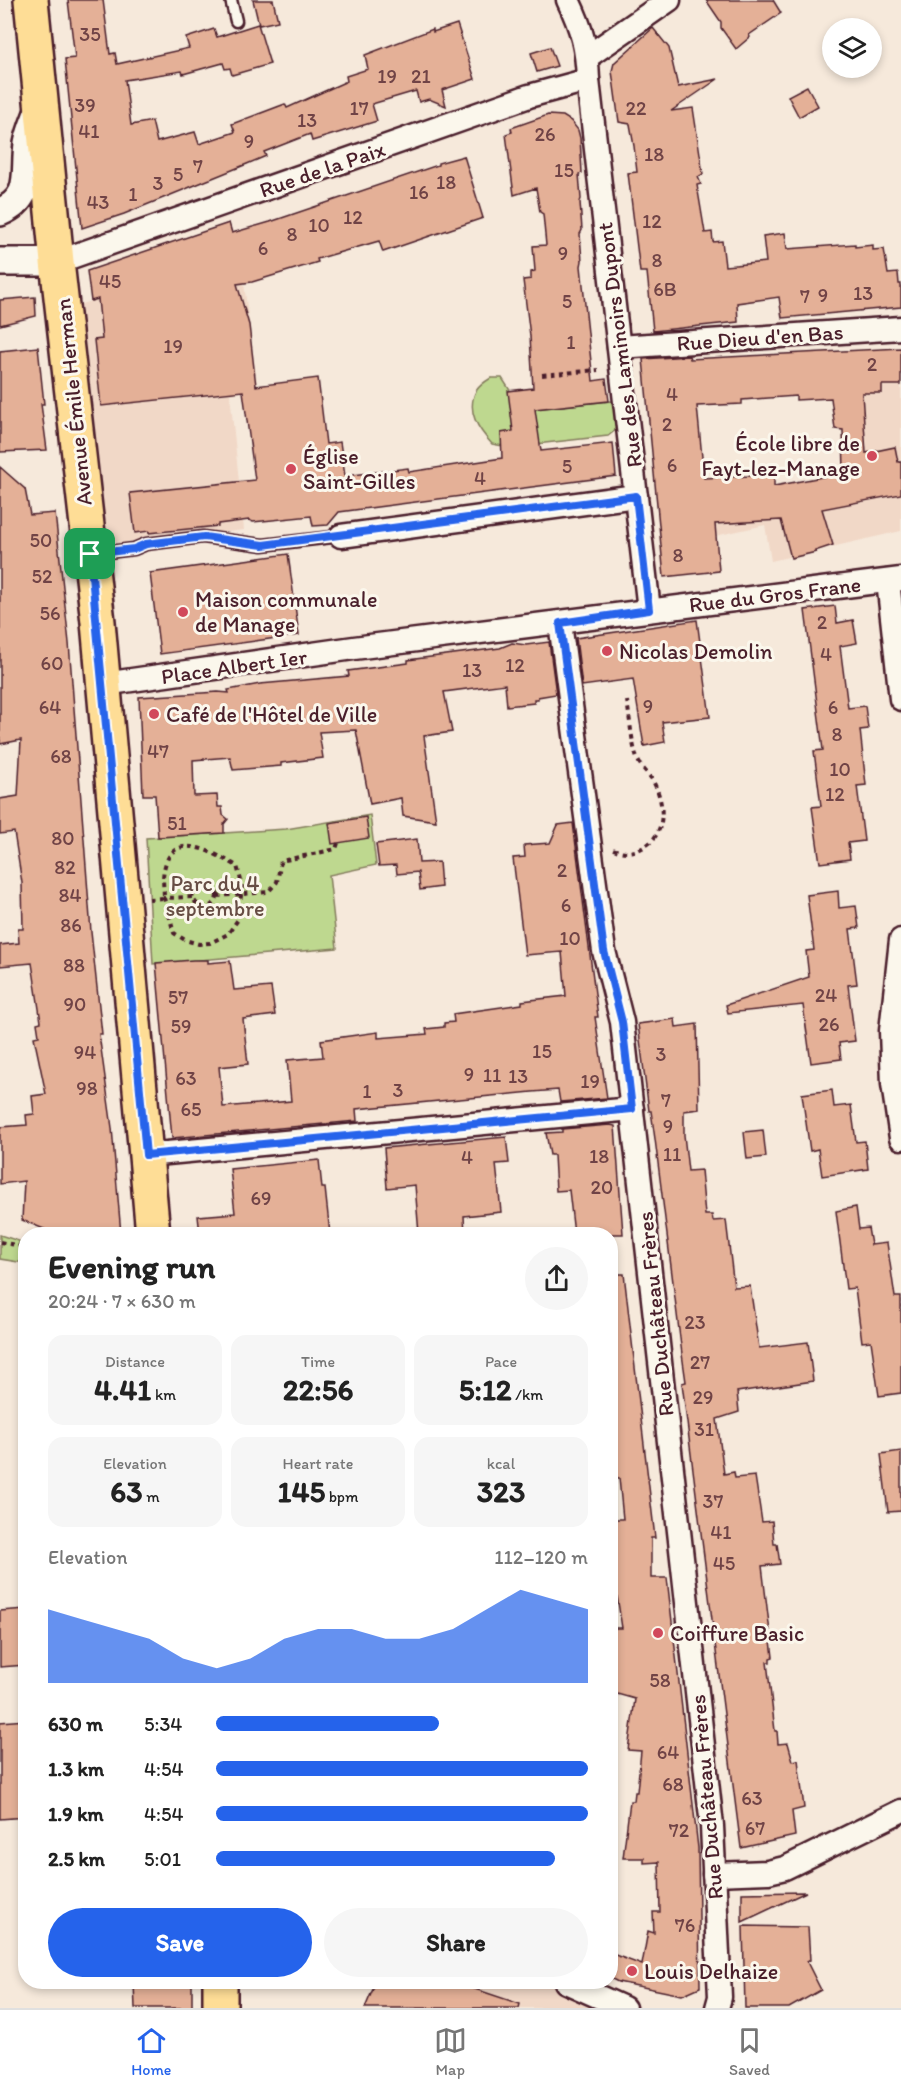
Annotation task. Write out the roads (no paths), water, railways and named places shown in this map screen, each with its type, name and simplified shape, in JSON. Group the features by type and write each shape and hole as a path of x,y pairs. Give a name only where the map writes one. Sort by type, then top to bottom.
{"main road":[{"name":"Avenue Émile Herman","path":"31,0 40,106 104,684 152,1227"},
{"path":"220,1989 220,2008"}],"street":[{"name":"Rue des Laminoirs Dupont","path":"568,0 580,25 587,57 649,610"},
{"path":"587,57 669,0"},
{"name":"Rue de la Paix","path":"57,262 530,96 588,80"},
{"path":"0,212 16,204 23,194 27,177 28,142 40,106"},
{"path":"0,262 57,262"},
{"name":"Rue Dieu d'en Bas","path":"620,357 901,328"},
{"path":"341,536 636,496"},
{"path":"895,580 901,699"},
{"name":"Rue du Gros Frane","path":"649,610 895,580"},
{"name":"Place Albert Ier","path":"104,684 354,648 649,610"},
{"name":"Rue Duchâteau Frères","path":"560,623 604,951 622,1022 632,1109 712,1826 720,1996 717,2008"},
{"path":"901,940 891,1031 893,1084 901,1138"},
{"path":"146,1155 632,1109"},
{"path":"714,1874 768,1872 785,1868 901,1811"},
{"path":"582,1989 624,2008"}],"lane":[{"path":"231,0 236,21"},
{"path":"90,554 204,537 263,545 341,536"}],"place":[{"name":"École libre de Fayt-lez-Manage","path":"872,456"},
{"name":"Église Saint-Gilles","path":"291,469"},
{"name":"Maison communale de Manage","path":"183,612"},
{"name":"Nicolas Demolin","path":"607,651"},
{"name":"Café de l'Hôtel de Ville","path":"154,714"},
{"name":"Coiffure Basic","path":"658,1633"},
{"name":"Louis Delhaize","path":"632,1971"}],"park label":[{"name":"Parc du 4 septembre","path":"215,896"}]}
